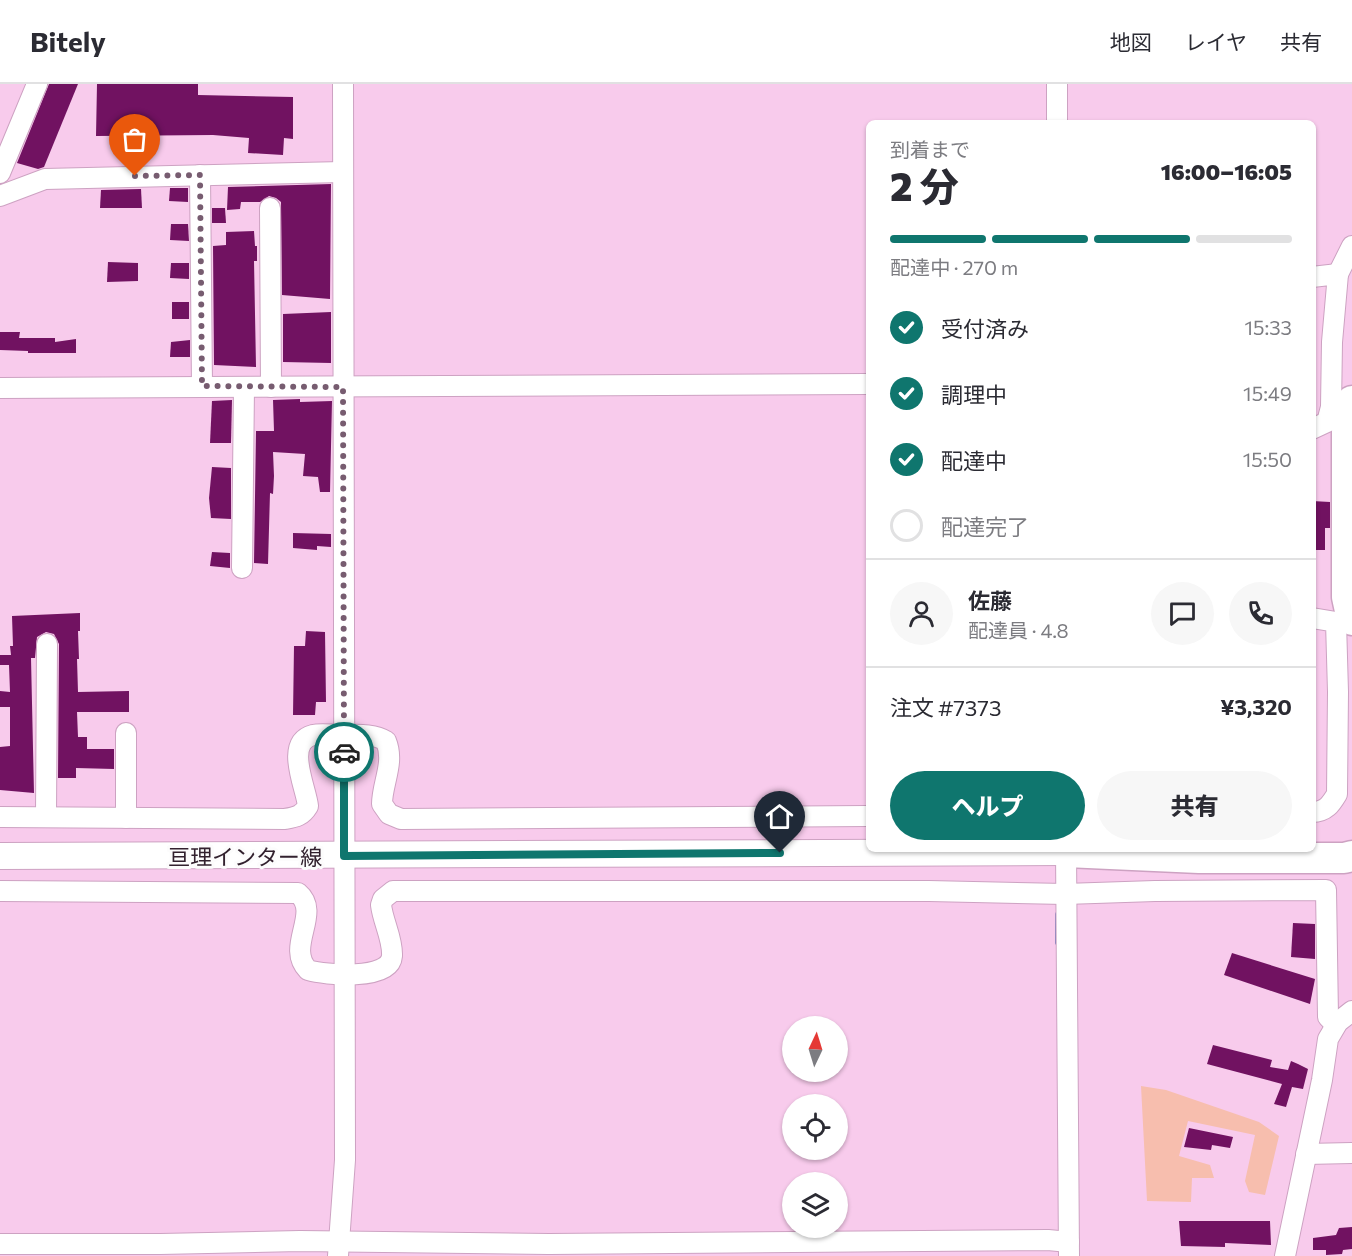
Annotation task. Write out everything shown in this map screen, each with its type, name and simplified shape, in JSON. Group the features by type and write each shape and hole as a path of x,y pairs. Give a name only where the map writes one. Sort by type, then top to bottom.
{"highway":[{"path":"1352,401 1347,432 1347,597 1352,620"},
{"path":"1316,844 1342,841 1352,833"},
{"path":"1099,852 1199,858 1352,856"}],"main road":[{"name":"亘理インター線","path":"0,856 866,852"}],"street":[{"path":"0,173 37,84"},
{"path":"339,1249 345,1160 343,84"},
{"path":"1057,84 1057,120"},
{"path":"0,196 45,179 343,172"},
{"path":"200,175 202,386"},
{"path":"270,208 271,387"},
{"path":"1316,427 1327,422 1331,407 1332,342 1338,274 1352,246"},
{"path":"1316,277 1338,274"},
{"path":"0,388 866,384"},
{"path":"242,568 244,387"},
{"path":"1316,619 1336,622 1338,692 1337,794 1330,805 1316,812"},
{"path":"46,817 47,644"},
{"path":"126,733 126,818"},
{"path":"0,817 285,819 296,817 304,813 308,806 297,759 301,745 309,736 316,734 373,736 386,741 390,764 382,804 388,814 401,819 866,816"},
{"path":"0,1244 339,1249 549,1244 1048,1240 1069,1249 1066,852"},
{"path":"0,891 298,893 306,903 307,910 299,950 303,965 308,970 321,973 375,973 386,968 390,963 392,948 381,905 383,899 393,891 871,890 1065,894 1166,891 1326,891 1328,1017 1331,1020 1345,1016"},
{"path":"1285,1256 1322,1080 1328,1040 1345,1016"},
{"path":"1306,1154 1352,1153"}],"shaded area":[{"path":"1141,1086 1166,1090 1259,1122 1279,1136 1265,1195 1249,1192 1245,1181 1255,1135 1188,1121 1179,1156 1210,1165 1214,1178 1192,1178 1191,1202 1147,1201"}],"building":[{"path":"49,84 78,84 44,167 38,169 17,163"},
{"path":"97,84 198,84 198,95 293,97 293,139 284,138 283,155 248,153 249,138 213,135 96,136"},
{"path":"331,184 330,299 282,295 281,202 269,196 260,202 241,202 240,209 227,210 228,187"},
{"path":"170,188 188,188 188,202 169,201"},
{"path":"141,189 142,208 100,208 101,190"},
{"path":"212,208 225,208 226,223 212,223"},
{"path":"171,224 188,224 189,241 170,240"},
{"path":"254,231 255,246 257,246 257,261 254,261 256,367 214,365 213,246 226,245 226,232"},
{"path":"108,262 138,263 138,281 107,282"},
{"path":"171,263 189,263 189,279 170,278"},
{"path":"172,302 189,302 189,319 172,319"},
{"path":"331,312 331,363 283,362 283,314"},
{"path":"0,332 20,332 19,338 55,338 55,342 76,339 76,353 28,353 28,351 0,350"},
{"path":"190,340 190,357 170,357 171,342"},
{"path":"300,399 300,402 332,401 330,492 320,492 318,477 303,476 305,454 273,452 274,476 273,494 270,493 268,564 254,563 256,431 274,431 273,400"},
{"path":"232,400 231,443 210,443 212,401"},
{"path":"212,467 231,468 231,519 211,518 209,498"},
{"path":"1316,501 1330,502 1330,528 1325,528 1325,550 1316,550"},
{"path":"293,533 331,534 331,547 317,546 317,550 293,548"},
{"path":"212,552 230,553 230,568 210,566"},
{"path":"80,613 79,659 77,659 78,692 129,691 129,712 77,712 78,737 87,737 87,749 114,749 114,769 76,768 76,778 58,778 59,644 54,634 46,632 37,637 35,658 31,658 34,793 0,790 0,747 10,746 10,707 0,707 0,691 10,692 9,665 0,665 0,655 11,655 12,616"},
{"path":"306,631 325,632 326,702 316,702 315,715 293,715 294,646 305,646"},
{"path":"1293,923 1315,924 1315,959 1291,957"},
{"path":"1232,953 1315,979 1310,1004 1224,975"},
{"path":"1213,1045 1272,1060 1270,1067 1288,1070 1291,1061 1298,1064 1308,1069 1303,1089 1292,1087 1286,1107 1274,1104 1282,1084 1207,1064"},
{"path":"1189,1128 1233,1137 1230,1148 1212,1145 1211,1150 1184,1147"},
{"path":"1179,1221 1270,1221 1271,1245 1225,1243 1225,1247 1181,1246"},
{"path":"1352,1227 1352,1249 1343,1250 1342,1254 1326,1255 1326,1250 1313,1250 1313,1238 1336,1235 1339,1228"}],"waterway":[{"path":"1057,914 1057,943"}],"way so far":[{"path":"135,176 200,175 202,386 343,387 344,752"}],"route":[{"path":"344,752 344,856 780,853"}]}
